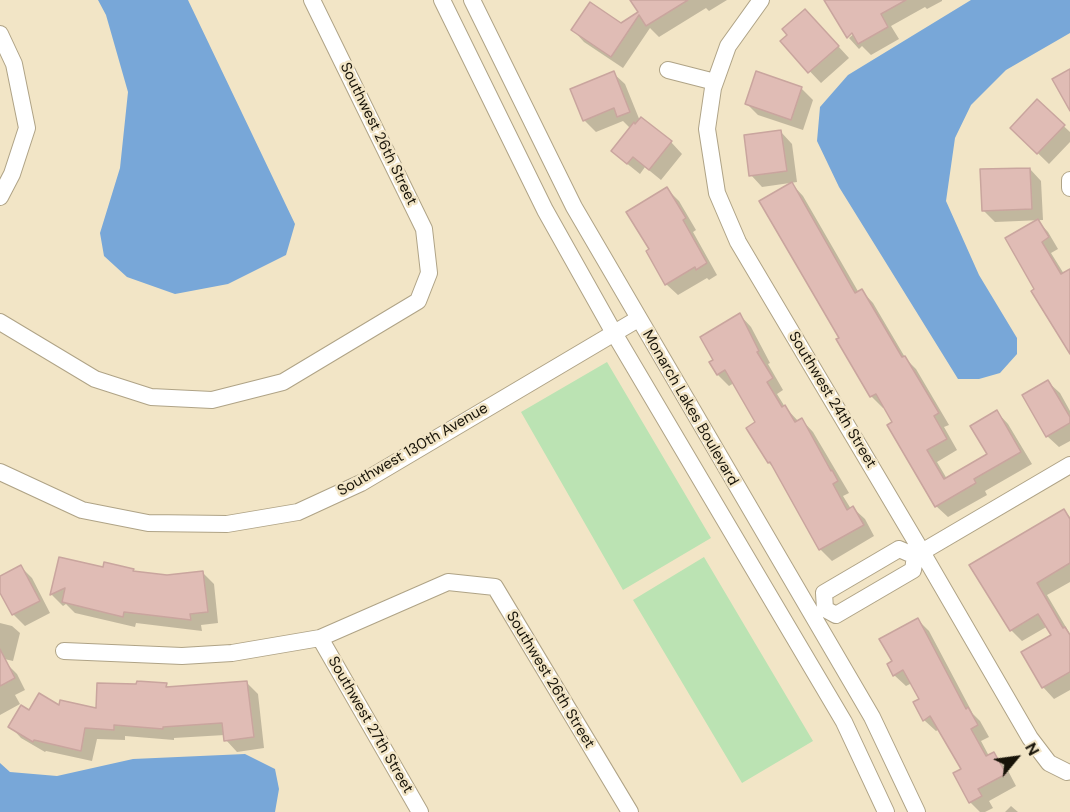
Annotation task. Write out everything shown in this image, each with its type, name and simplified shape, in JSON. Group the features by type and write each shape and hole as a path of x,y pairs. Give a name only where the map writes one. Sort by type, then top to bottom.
{"street":[{"name":"Southwest 26th Street","path":"0,322 95,380 151,397 212,400 283,382 418,301 429,273 424,229 312,0"},
{"name":"Monarch Lakes Boulevard","path":"442,0 545,210 614,333 843,722 886,812"},
{"name":"Monarch Lakes Boulevard","path":"472,0 574,207 638,319 819,613 917,812"},
{"name":"Southwest 24th Street","path":"761,0 728,46 715,82 707,129 717,193 738,242 919,554 1030,738 1049,763 1067,772"},
{"path":"0,34 14,64 27,128 12,174 0,197"},
{"path":"668,70 715,82"},
{"name":"Southwest 130th Avenue","path":"0,472 82,510 148,524 226,524 298,512 361,483 638,319"},
{"path":"919,554 899,549 824,593 819,613 836,615 913,570 919,554 1070,465"},
{"name":"Southwest 26th Street","path":"320,638 448,582 495,587 630,812"},
{"path":"64,651 182,656 232,653 320,638"},
{"name":"Southwest 27th Street","path":"320,638 420,812"}],"green space":[{"path":"607,362 711,538 623,590 521,412"},
{"path":"704,557 813,741 742,783 633,600"}],"water":[{"path":"98,0 188,0 295,224 286,255 228,284 175,294 127,277 104,256 100,233 120,168 128,92 106,15"},
{"path":"971,0 1070,0 1070,33 1006,70 971,105 955,138 946,201 979,275 1017,338 1017,354 1000,373 979,379 958,379 839,187 817,141 820,107 848,75"},
{"path":"245,754 275,769 279,789 275,812 0,812 0,763 10,772 57,776 133,759"}],"building":[{"path":"630,0 688,0 646,26 639,15 611,57 571,30 590,2 621,23 638,12"},
{"path":"824,0 906,0 881,14 888,27 858,44 852,33 847,38"},
{"path":"805,9 839,46 808,73 780,41 787,35 782,29"},
{"path":"1070,69 1070,111 1052,79"},
{"path":"614,71 630,112 617,117 614,108 583,121 570,89"},
{"path":"756,71 802,87 791,120 745,104"},
{"path":"1037,99 1065,125 1037,154 1010,128"},
{"path":"641,117 672,141 649,170 633,157 627,164 611,151 634,122 635,124"},
{"path":"781,130 787,171 749,176 744,135"},
{"path":"1030,168 1032,209 982,211 980,169"},
{"path":"792,182 855,293 862,289 902,357 905,356 939,413 934,416 947,439 927,450 944,479 987,454 970,426 997,410 1021,452 974,479 976,483 935,507 887,425 892,422 876,394 870,397 836,339 839,338 759,201"},
{"path":"667,187 686,218 683,220 707,263 696,270 695,267 665,285 646,251 649,249 626,212"},
{"path":"1038,219 1049,237 1042,242 1061,274 1070,269 1070,354 1031,291 1034,289 1005,238"},
{"path":"740,313 759,351 757,352 773,378 767,382 782,407 785,405 795,422 802,418 838,481 833,484 847,510 853,506 864,525 819,550 770,462 768,463 746,428 755,422 725,370 717,375 709,362 713,360 700,337"},
{"path":"1048,380 1070,417 1070,423 1046,437 1022,395"},
{"path":"1064,509 1070,519 1070,563 1037,583 1063,628 1065,627 1070,635 1070,672 1042,688 1021,652 1051,635 1038,614 1010,631 969,565"},
{"path":"59,557 103,567 104,562 134,569 133,571 167,575 203,571 208,612 190,614 191,620 124,612 123,617 62,602 65,588 50,595"},
{"path":"21,565 40,601 12,615 0,593 0,576"},
{"path":"918,618 966,709 968,707 978,725 971,729 986,756 994,752 1006,774 978,789 982,796 969,803 953,773 961,769 930,716 923,721 913,702 919,699 903,670 893,676 887,664 892,661 879,639"},
{"path":"0,649 15,678 0,686"},
{"path":"137,681 167,683 166,687 247,681 254,737 224,741 222,723 163,727 163,729 114,725 114,730 85,728 81,751 34,740 33,742 8,727 21,705 29,710 39,693 59,705 60,700 96,708 97,683 136,684"}]}
